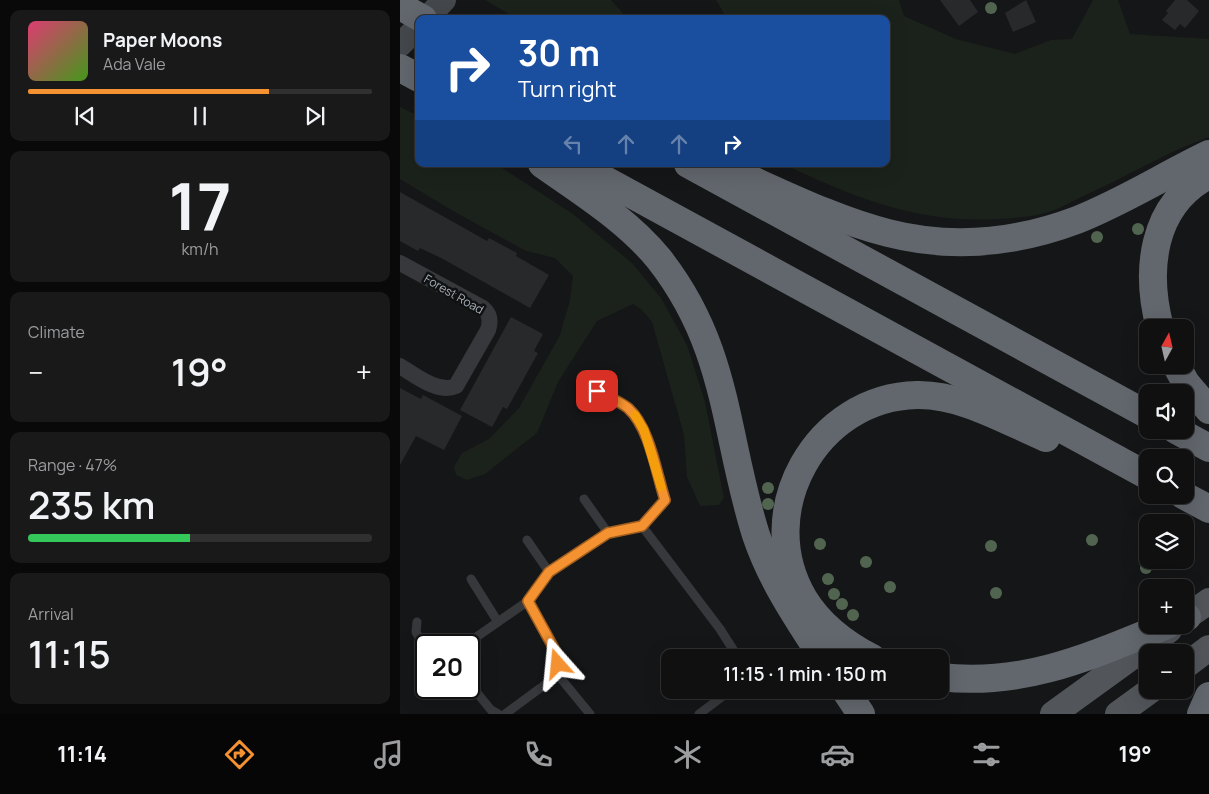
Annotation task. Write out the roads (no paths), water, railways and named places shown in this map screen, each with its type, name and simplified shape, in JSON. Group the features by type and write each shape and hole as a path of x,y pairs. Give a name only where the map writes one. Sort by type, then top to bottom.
{"highway":[{"path":"400,6 417,15"},
{"path":"400,68 415,76"},
{"path":"723,167 848,220 888,233 946,242 979,242 1009,239 1077,220 1104,209 1209,154"},
{"path":"546,167 600,204 632,230 658,258 690,306 714,361 749,510 761,550 785,600 817,649"},
{"path":"582,167 1139,471"},
{"path":"693,167 1139,410"},
{"path":"1158,319 1154,304 1152,278 1153,251 1160,228 1170,208 1186,191 1209,175"},
{"path":"1181,374 1190,389 1209,410"},
{"path":"858,649 832,632 812,610 792,570 786,541 787,509 801,467 817,442 851,414 892,398 919,395 945,398 981,410 1139,477"},
{"path":"1192,439 1209,448"},
{"path":"949,677 987,679 1038,672 1074,662 1146,634"},
{"path":"1202,714 1209,696"},
{"path":"851,699 861,714"}],"main road":[{"path":"428,15 444,0"},
{"path":"400,45 415,30"},
{"path":"1194,611 1209,601"},
{"path":"1053,714 1162,634"},
{"path":"1194,659 1209,648"},
{"path":"1118,714 1139,699"}],"street":[{"name":"Forest Road","path":"400,263 483,308 487,312 490,321 488,330 456,386 438,387 400,366"}],"lane":[{"path":"480,635 528,601 549,572 608,533 642,526 665,500 644,430 636,416 626,406 597,391"},
{"path":"584,499 608,533"},
{"path":"642,526 720,629 733,649"},
{"path":"527,540 549,572"},
{"path":"471,580 498,622"},
{"path":"528,601 557,654 558,675 590,714"},
{"path":"417,622 417,634"},
{"path":"505,714 558,675"},
{"path":"480,696 491,710 498,714"},
{"path":"699,714 719,699"}]}
